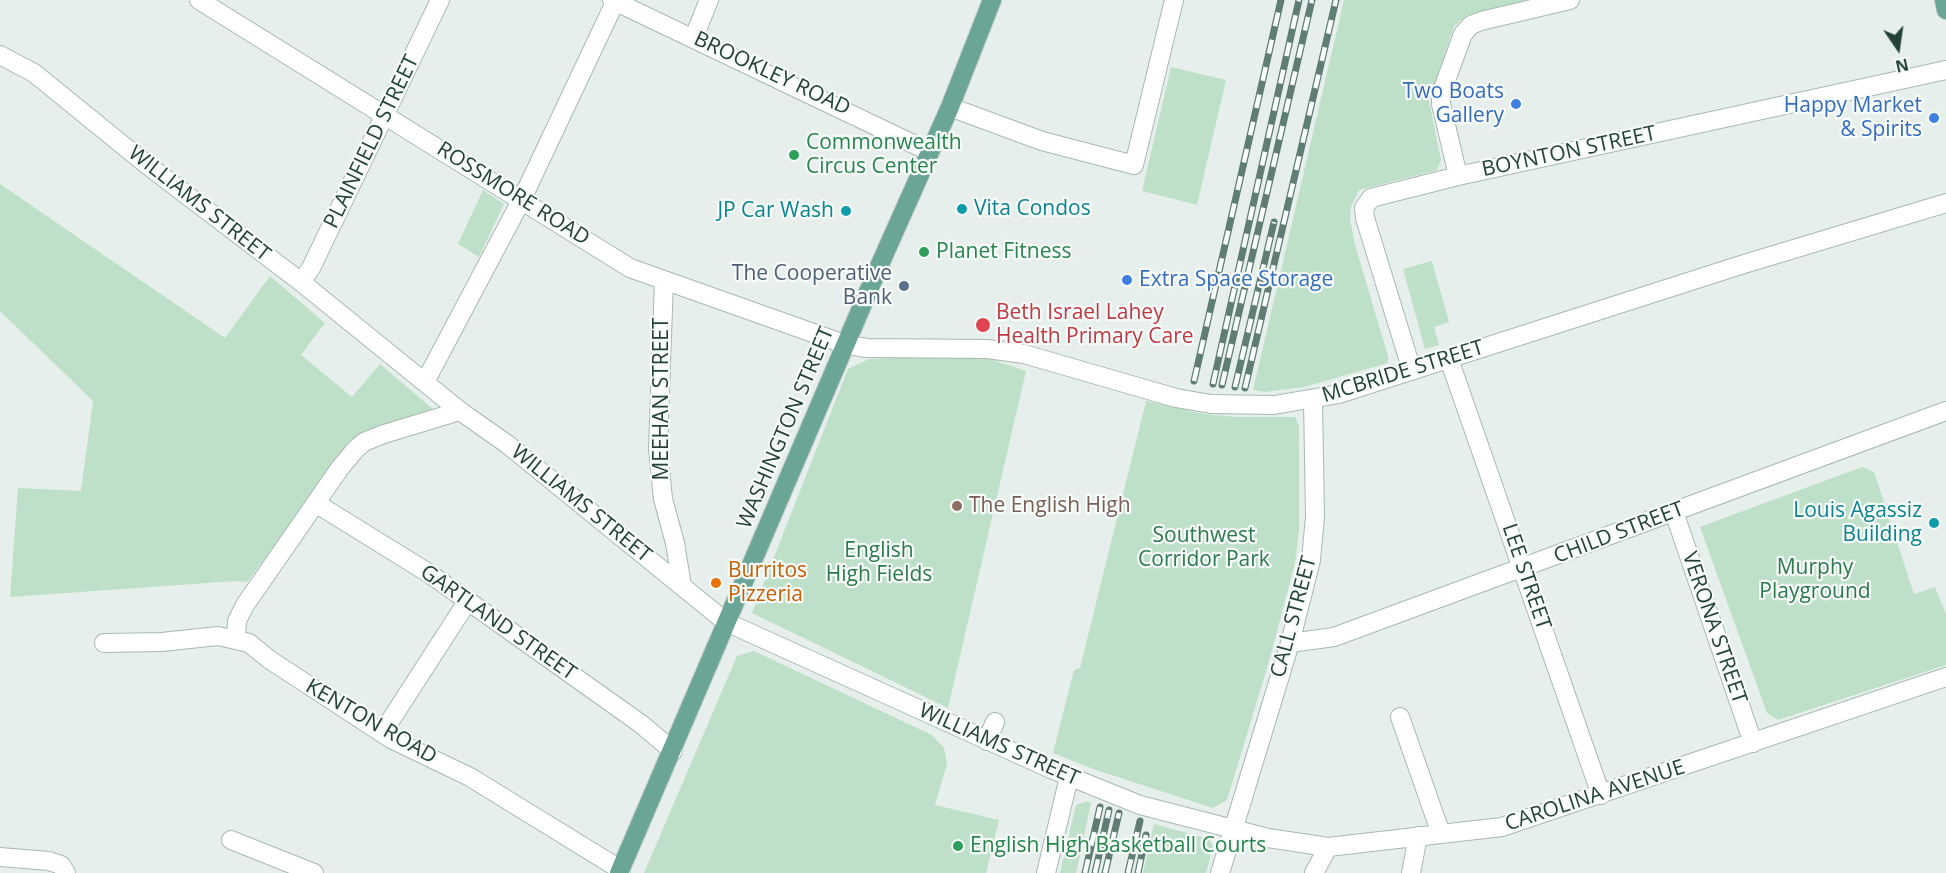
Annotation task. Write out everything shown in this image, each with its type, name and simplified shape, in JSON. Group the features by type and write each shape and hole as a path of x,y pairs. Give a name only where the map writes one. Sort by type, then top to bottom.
{"main road":[{"name":"WASHINGTON STREET","path":"620,871 950,107 992,0"},
{"path":"1944,0 1946,10"}],"street":[{"name":"ROSSMORE ROAD","path":"199,0 630,268 738,304 794,327 847,345"},
{"name":"PLAINFIELD STREET","path":"301,282 311,268 440,0"},
{"path":"694,38 709,0"},
{"path":"950,107 1042,141 1134,165 1174,0"},
{"path":"1458,176 1441,104 1442,94 1462,34 1481,21 1570,0"},
{"path":"425,382 522,199 614,1"},
{"name":"BROOKLEY ROAD","path":"614,1 930,152"},
{"name":"WILLIAMS STREET","path":"0,55 34,73 146,164 301,282 460,411 507,444 726,622 987,741 1032,751 1069,777 1163,812 1233,828"},
{"name":"BOYNTON STREET","path":"1412,371 1364,210 1371,198 1458,176 1946,70"},
{"name":"MCBRIDE STREET","path":"847,345 867,348 987,348 1024,354 1100,374 1166,395 1212,404 1261,406 1312,400 1412,371 1744,264 1946,203"},
{"name":"MEEHAN STREET","path":"664,281 658,448 663,499 675,543 682,586"},
{"name":"LEE STREET","path":"1449,359 1601,795"},
{"name":"CALL STREET","path":"1220,873 1290,643 1314,545 1312,400"},
{"path":"236,638 237,621 245,605 340,468 364,442 460,411"},
{"name":"CHILD STREET","path":"1290,643 1334,637 1946,411"},
{"name":"GARTLAND STREET","path":"317,504 430,573 467,602 641,724 673,751"},
{"name":"VERONA STREET","path":"1674,512 1753,743"},
{"path":"383,732 467,602"},
{"name":"KENTON ROAD","path":"104,643 162,642 218,636 236,638 249,644 333,702 383,732 470,777 620,871"},
{"name":"CAROLINA AVENUE","path":"1233,828 1295,844 1328,847 1521,823 1946,677"},
{"path":"1400,717 1441,834"},
{"path":"987,741 995,722"},
{"path":"1046,873 1069,777"},
{"path":"1411,873 1418,836"},
{"path":"231,840 314,873"},
{"path":"1314,873 1328,847"},
{"path":"0,857 49,861 62,866 66,873"}],"green space":[{"path":"1344,0 1530,0 1466,16 1454,26 1429,101 1441,160 1437,170 1359,190 1351,207 1350,219 1355,245 1388,356 1388,363 1304,387 1265,392 1253,390"},
{"path":"1171,67 1226,80 1197,205 1142,191"},
{"path":"0,184 225,338 270,276 325,323 301,355 352,397 380,364 435,411 336,465 247,582 10,597 18,488 81,491 93,401 0,311"},
{"path":"483,190 504,204 479,257 458,244"},
{"path":"1432,261 1449,322 1434,327 1439,345 1425,349 1403,269"},
{"name":"English High Fields","path":"978,355 1026,371 948,708 752,613 848,369 869,359"},
{"name":"Southwest Corridor Park","path":"1146,401 1204,414 1237,417 1295,417 1299,426 1299,531 1295,563 1268,665 1227,800 1213,808 1096,770 1053,753 1074,670 1080,668"},
{"name":"Murphy Playground","path":"1862,467 1874,472 1914,594 1935,587 1946,614 1946,665 1778,720 1767,713 1700,527"},
{"path":"754,651 932,735 944,748 947,764 935,805 999,820 986,873 644,873 737,656"},
{"path":"1088,801 1091,803 1076,873 1060,873 1076,805"},
{"path":"1154,824 1209,839 1213,846 1206,873 1143,873"}],"railway":[{"path":"1194,381 1281,0"},
{"path":"1213,384 1299,0"},
{"path":"1222,385 1312,0"},
{"path":"1245,388 1336,0"},
{"path":"1235,387 1274,222"},
{"path":"1085,873 1100,807"},
{"path":"1095,873 1109,810"},
{"path":"1105,873 1119,813"},
{"path":"1128,873 1140,821"},
{"path":"1138,873 1146,835"}],"place":[{"name":"Two Boats Gallery","path":"1516,104"},
{"name":"Happy Market & Spirits","path":"1934,118"},
{"name":"Commonwealth Circus Center","path":"794,155"},
{"name":"Vita Condos","path":"962,209"},
{"name":"JP Car Wash","path":"846,211"},
{"name":"Planet Fitness","path":"924,252"},
{"name":"Extra Space Storage","path":"1127,280"},
{"name":"The Cooperative Bank","path":"904,286"},
{"name":"Beth Israel Lahey Health Primary Care","path":"983,325"},
{"name":"The English High","path":"957,506"},
{"name":"Louis Agassiz Building","path":"1934,523"},
{"name":"Burritos Pizzeria","path":"716,583"},
{"name":"English High Basketball Courts","path":"958,846"}]}
